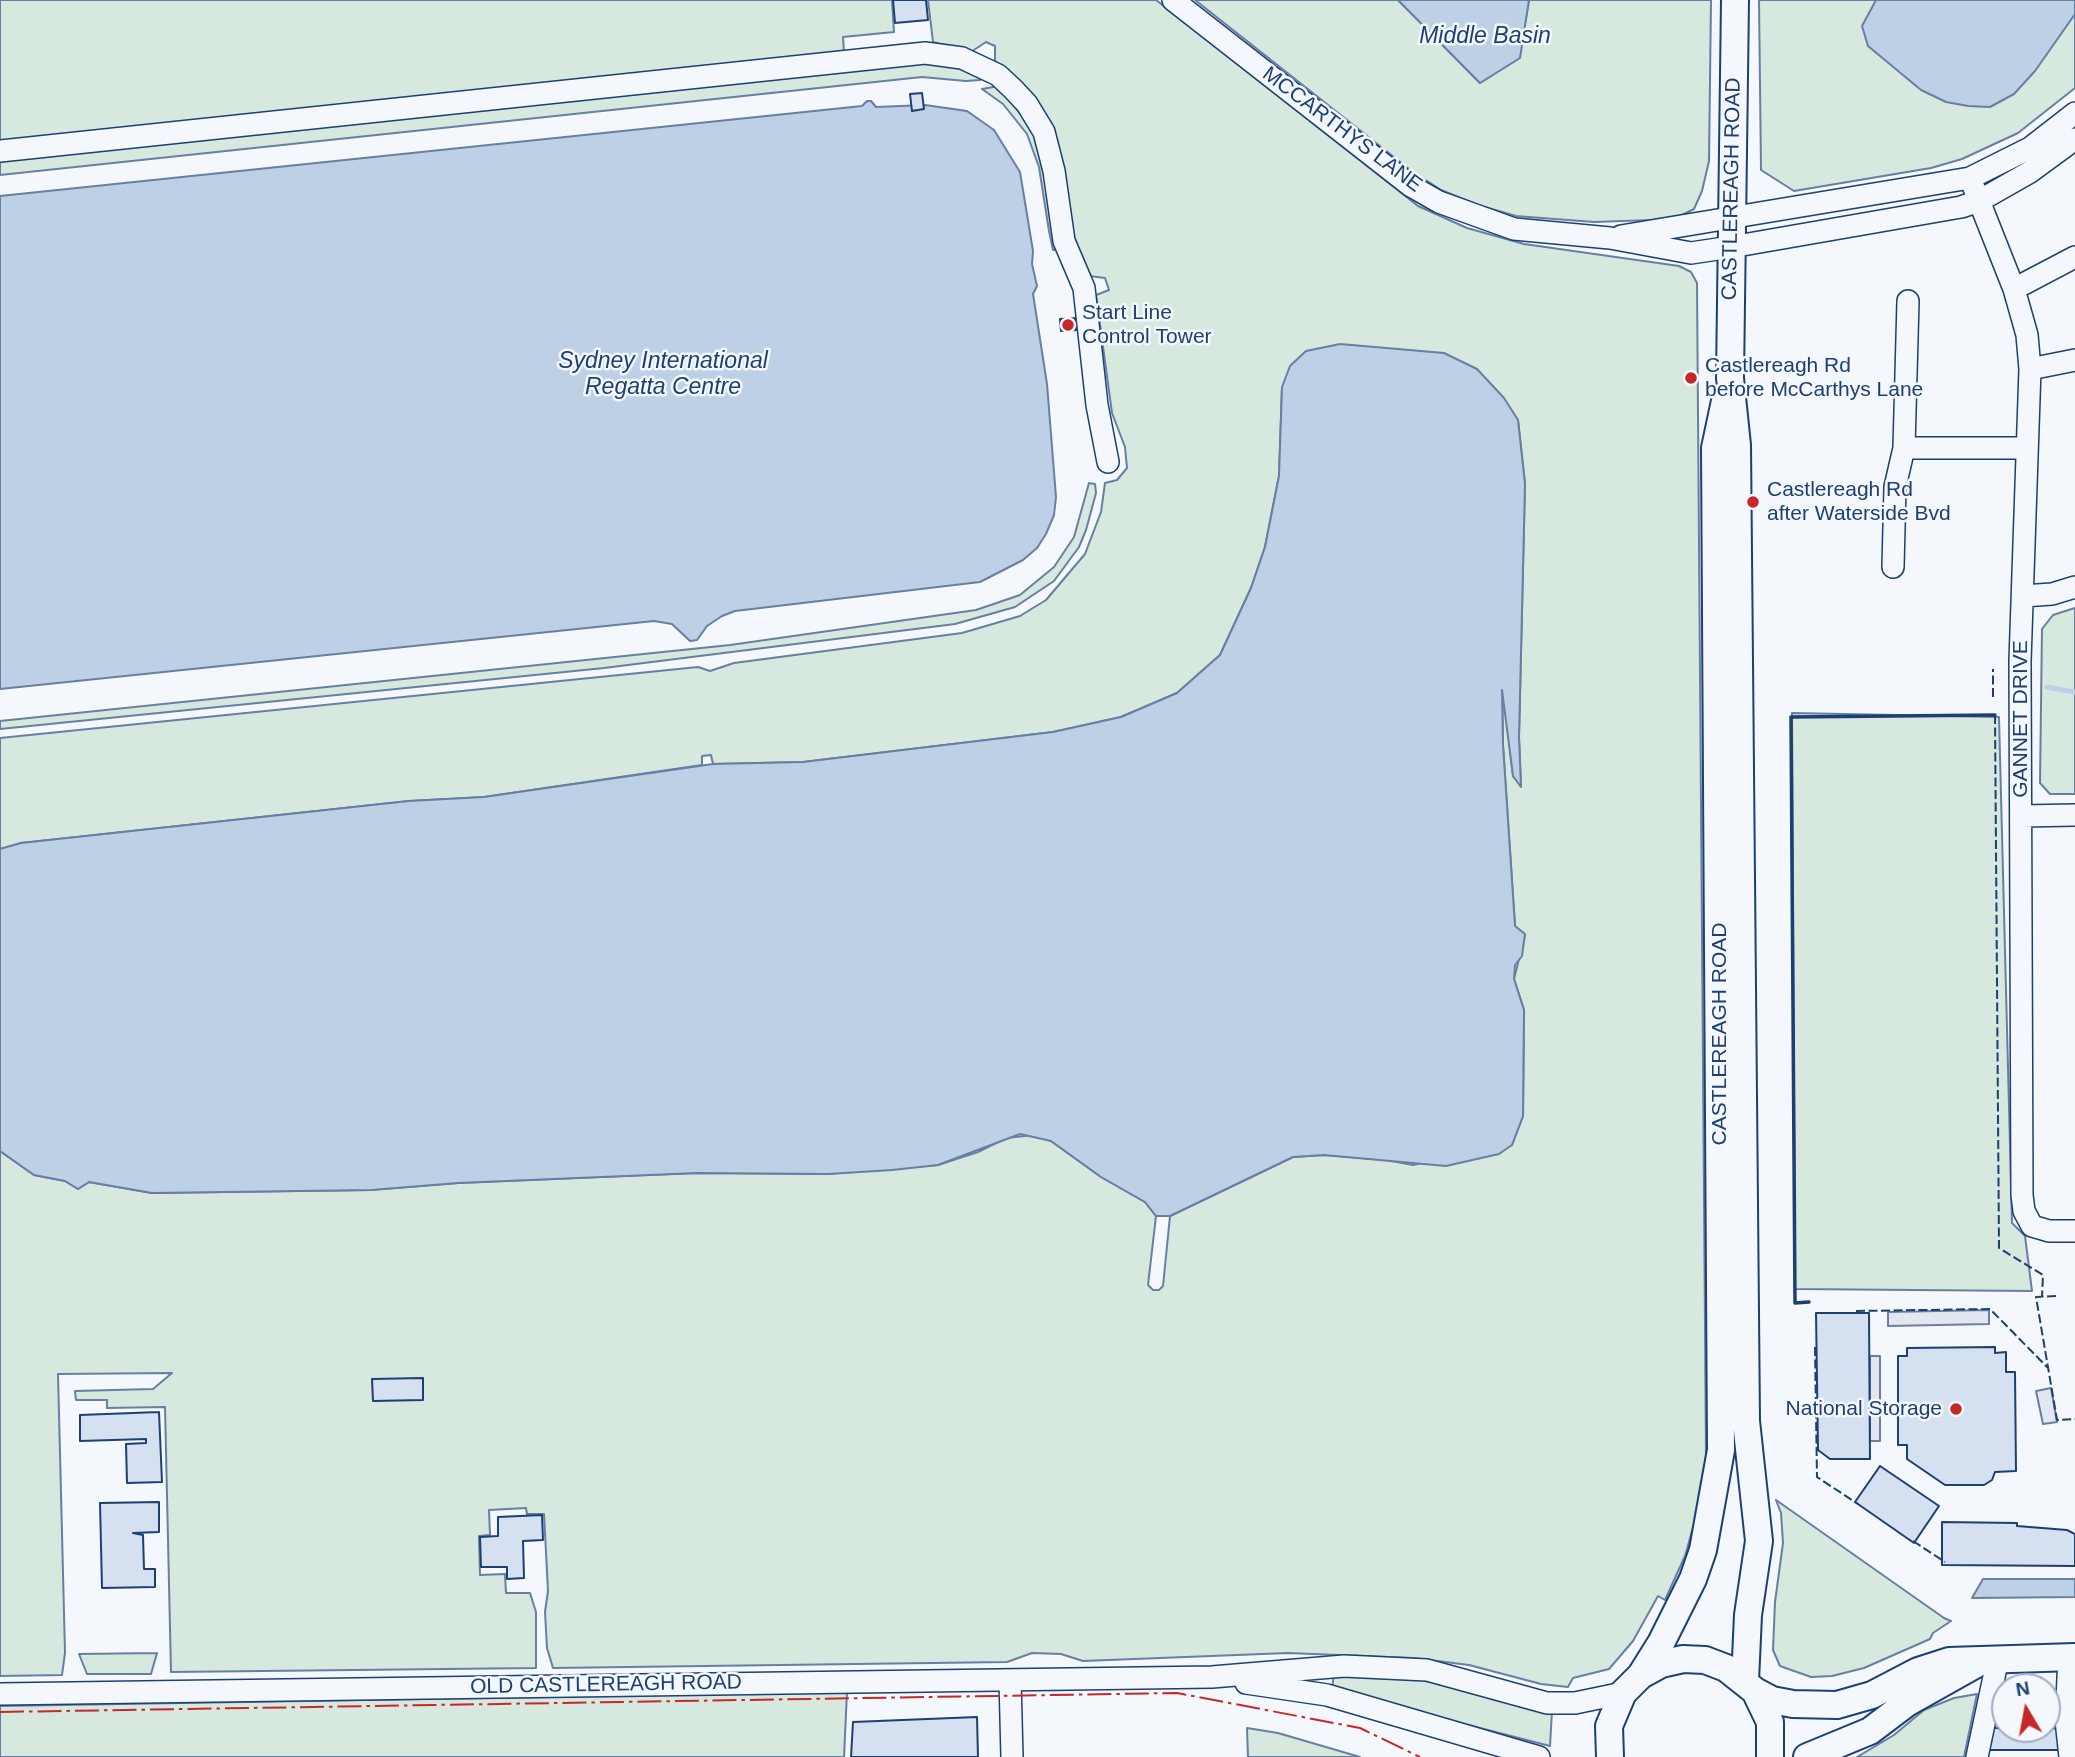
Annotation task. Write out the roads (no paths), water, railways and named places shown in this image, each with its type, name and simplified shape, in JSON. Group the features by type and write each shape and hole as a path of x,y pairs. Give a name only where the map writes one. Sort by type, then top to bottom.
{"main road":[{"name":"CASTLEREAGH ROAD","path":"1735,0 1730,378 1737,445 1746,1421 1759,1541 1748,1615 1750,1686"},
{"name":"CASTLEREAGH ROAD","path":"1610,1757 1609,1726 1632,1684 1661,1643 1693,1579 1703,1550 1721,1450 1715,447 1730,378"},
{"path":"1632,1684 1661,1664 1682,1659 1705,1660 1727,1668 1772,1700 1793,1704 1837,1705 1872,1695 1918,1671 1949,1661 2072,1657"},
{"path":"1807,1757 1870,1731 1907,1703 1990,1659"},
{"path":"1750,1686 1770,1722 1770,1757"}],"street":[{"name":"MCCARTHYS LANE","path":"1173,0 1360,147 1439,202 1514,229 1610,238 1691,253 1731,247 1943,212 1979,201 2034,170 2075,139"},
{"path":"0,151 925,53 962,58 998,75 1027,104 1044,132 1054,172 1064,241 1084,288 1097,405 1108,462"},
{"name":"MCCARTHYS LANE","path":"1610,238 1970,178 2031,148 2075,113"},
{"name":"GANNET DRIVE","path":"1970,178 2014,289 2027,335 2031,369 2020,713 2022,1195 2024,1211 2032,1226 2049,1231 2075,1231"},
{"path":"2014,289 2075,257"},
{"path":"1893,566 1895,487 1904,448 1908,301"},
{"path":"2031,369 2075,360"},
{"path":"1904,448 2027,448"},
{"path":"2023,596 2052,594 2075,587"},
{"path":"2021,816 2075,815"},
{"path":"2061,1703 2072,1657"},
{"path":"1990,1659 1991,1673"},
{"name":"OLD CASTLEREAGH ROAD","path":"0,1694 1212,1678 1345,1666 1395,1667 1469,1680 1547,1703 1575,1703 1632,1684"},
{"name":"OLD CASTLEREAGH ROAD","path":"1212,1678 1328,1695 1539,1757"},
{"path":"1010,1680 1012,1757"},
{"path":"1977,1757 1991,1727"},
{"path":"2061,1731 2070,1757"}],"water":[{"name":"Middle Basin","path":"1398,0 1529,0 1520,58 1480,83"},
{"path":"1876,0 2075,0 2075,14 2035,71 2014,94 1990,107 1968,106 1946,102 1921,90 1868,46 1862,26"},
{"name":"Sydney International Regatta Centre","path":"871,101 876,107 925,105 967,111 994,130 1020,172 1037,286 1033,294 1047,384 1056,497 1054,515 1046,534 1037,548 1023,560 980,582 735,611 707,626 697,640 690,641 672,624 654,621 0,689 0,196 862,106"},
{"path":"1340,344 1444,353 1477,369 1504,398 1518,420 1525,484 1519,737 1521,787 1513,776 1502,690 1515,926 1525,934 1522,956 1515,965 1514,979 1524,1010 1523,1116 1512,1145 1499,1154 1446,1166 1324,1155 1293,1157 1170,1216 1156,1216 1145,1202 1101,1177 1051,1141 1020,1134 938,1165 892,1170 828,1174 697,1173 458,1183 371,1190 152,1193 89,1182 78,1189 65,1181 34,1175 0,1151 0,849 21,843 409,801 484,797 713,764 803,762 1053,732 1121,717 1177,693 1220,655 1251,588 1265,547 1279,476 1282,387 1290,366 1306,351"},
{"path":"1983,1579 2075,1579 2075,1597 1972,1598"}],"waterway":[{"path":"2047,687 2075,692"}],"place":[{"name":"Start Line Control Tower","path":"1068,325"},
{"name":"Castlereagh Rd before McCarthys Lane","path":"1691,378"},
{"name":"Castlereagh Rd after Waterside Bvd","path":"1753,502"},
{"name":"National Storage","path":"1956,1409"}]}
